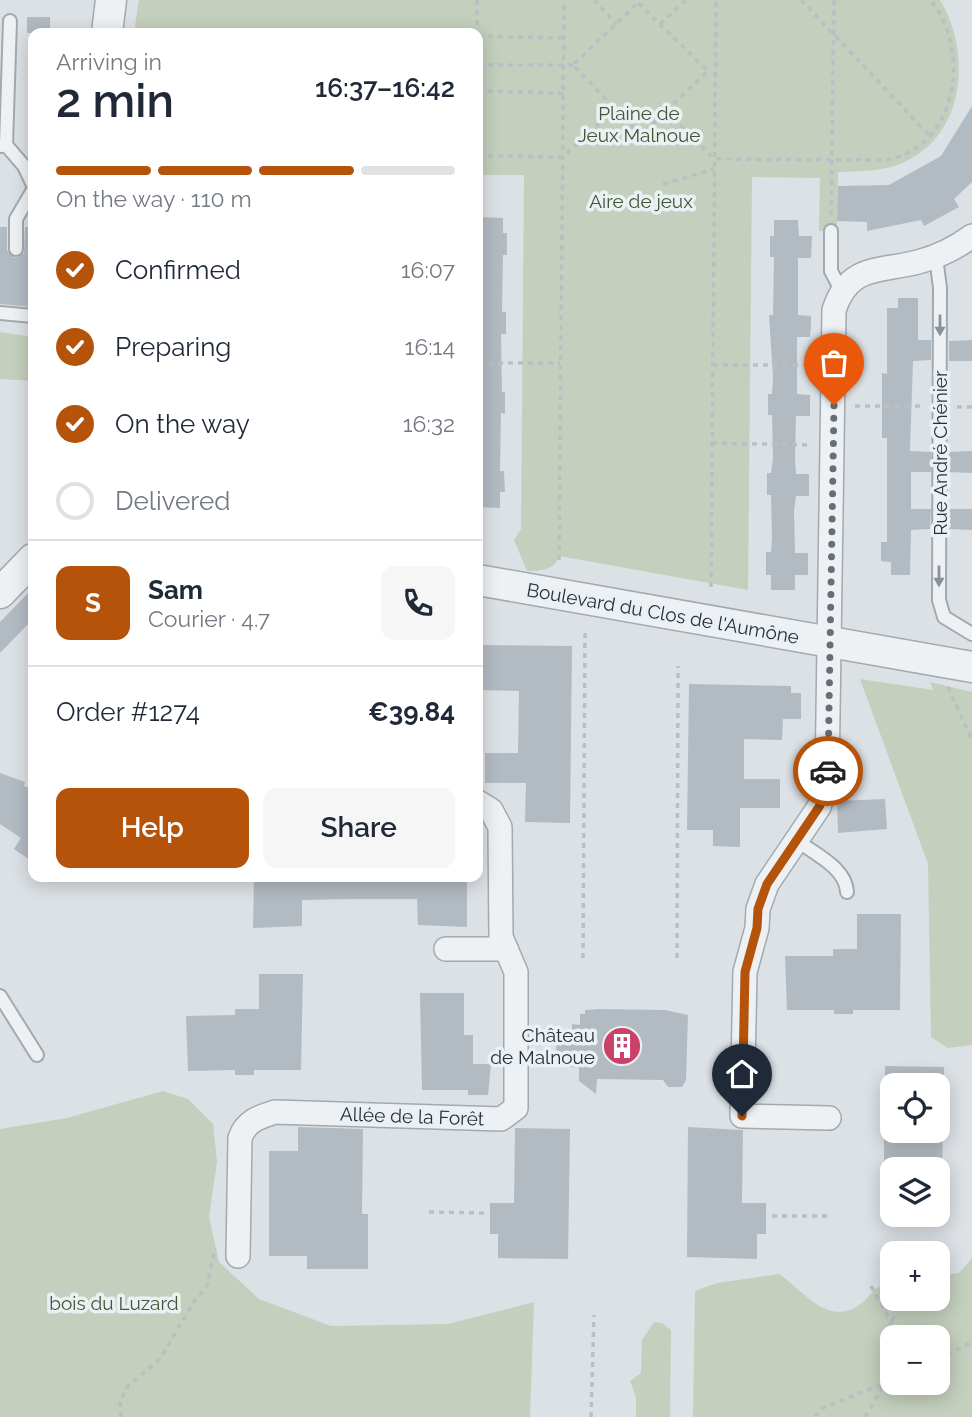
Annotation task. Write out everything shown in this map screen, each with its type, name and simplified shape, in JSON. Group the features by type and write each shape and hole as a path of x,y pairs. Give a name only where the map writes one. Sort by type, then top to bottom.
{"street":[{"path":"108,28 111,0"},
{"path":"829,1118 742,1116 745,972 757,928 761,897 825,794 831,643 834,310 842,292 863,272 936,257 972,236"},
{"path":"0,593 28,564"},
{"name":"Boulevard du Clos de l'Aumône","path":"483,581 972,666"},
{"name":"Allée de la Forêt","path":"238,1256 240,1138 243,1130 255,1118 275,1112 501,1119 516,1108 516,972 500,930 500,827 491,810 483,805"},
{"path":"446,949 506,950"}],"lane":[{"path":"10,21 3,146 24,166 28,176"},
{"path":"16,249 16,219 28,197"},
{"path":"831,231 831,271 842,292"},
{"name":"Rue André Chénier","path":"936,257 940,288 939,600 944,617 972,634"},
{"path":"0,313 28,316"},
{"path":"796,840 840,873 847,882 848,892"},
{"path":"0,996 37,1055"}],"path":[{"path":"477,0 477,28"},
{"path":"559,560 564,0"},
{"path":"594,0 616,24"},
{"path":"660,24 686,0"},
{"path":"711,587 716,0"},
{"path":"801,0 930,136"},
{"path":"831,231 834,0"},
{"path":"930,0 948,25 960,64"},
{"path":"483,65 573,65 638,2 708,71"},
{"path":"483,35 564,38"},
{"path":"573,65 641,135 708,71 716,71"},
{"path":"666,111 715,159 890,159 911,150 930,136 950,106 959,85"},
{"path":"483,91 563,93"},
{"path":"483,156 563,157 615,108"},
{"path":"663,184 714,169"},
{"path":"483,363 561,363"},
{"path":"713,365 834,366"},
{"path":"834,405 972,407"},
{"path":"712,443 833,445"},
{"path":"583,958 584,630"},
{"path":"937,662 972,740"},
{"path":"677,958 678,666"},
{"path":"429,1212 485,1213"},
{"path":"772,1216 829,1216"},
{"path":"121,1417 120,1401 130,1385 159,1359 193,1303 207,1286 215,1246 239,1226"},
{"path":"871,1286 891,1323"},
{"path":"891,1323 896,1311"},
{"path":"591,1417 594,1315"},
{"path":"950,1353 972,1342"},
{"path":"814,1417 823,1408 880,1385"},
{"path":"865,1417 880,1392"}],"green space":[{"name":"Plaine de Jeux Malnoue","path":"139,0 940,0 957,44 957,91 951,113 939,133 923,150 902,163 887,168 838,172 837,231 819,231 820,178 752,177 748,590 559,556 551,567 527,571 514,540 521,529 524,175 483,175 483,28 135,28"},
{"path":"0,332 28,336 28,381 0,379"},
{"path":"860,679 933,690 930,682 972,692 972,1045 948,1048 931,1037 928,864"},
{"name":"bois du Luzard","path":"163,1091 188,1099 213,1124 217,1162 209,1217 219,1262 259,1299 331,1326 448,1324 534,1302 530,1417 0,1417 0,1129 67,1118"},
{"path":"972,1258 972,1417 693,1417 695,1291 717,1283 779,1274 815,1303 835,1312 858,1306 880,1287 880,1311 950,1311 950,1274 959,1273"},
{"path":"654,1322 662,1323 671,1330 670,1417 636,1417 636,1397 630,1381 641,1373 642,1340"}],"building":[{"path":"27,17 50,17 50,28 28,28 27,33"},
{"path":"972,106 972,182 954,199 959,207 924,226 921,220 867,231 867,222 837,221 838,186 889,185 941,156"},
{"path":"483,217 503,218 503,233 507,233 507,255 503,255 502,312 506,312 506,334 501,334 505,414 501,413 500,471 504,471 505,492 500,492 500,508 483,507"},
{"path":"774,220 798,220 799,236 812,236 811,258 798,258 798,315 811,316 811,326 810,337 797,337 797,394 810,395 810,416 796,416 796,474 809,474 809,496 796,496 795,553 808,553 808,575 795,575 795,590 771,590 771,575 766,575 766,552 771,552 772,537 771,495 767,495 767,473 771,473 773,458 772,415 768,415 768,394 772,394 773,378 769,315 773,315 774,257 770,257 770,236 774,236"},
{"path":"0,227 7,227 7,250 15,258 24,253 25,227 28,227 28,307 0,304"},
{"path":"898,298 918,298 918,340 931,340 931,360 913,361 910,451 931,452 931,472 911,472 911,509 931,509 930,529 911,530 910,575 891,575 891,562 881,561 881,542 887,542 887,438 882,438 882,373 887,374 887,308 898,308"},
{"path":"972,340 972,361 949,361 949,341"},
{"path":"972,451 972,473 948,472 948,452"},
{"path":"948,509 972,509 972,530 948,529"},
{"path":"28,593 28,624 0,653 0,622"},
{"path":"483,645 572,646 570,823 525,822 526,783 485,783 485,753 518,753 519,691 483,690"},
{"path":"689,684 791,686 791,693 801,693 801,719 783,719 782,740 744,739 744,779 780,779 780,808 740,808 740,847 713,846 713,830 687,830"},
{"path":"0,773 25,782 24,786 28,788 28,859 14,849 21,838 0,824"},
{"path":"885,799 887,829 838,833 837,801"},
{"path":"254,882 467,882 467,927 418,925 417,899 349,899 302,900 302,926 253,928"},
{"path":"857,914 901,914 900,1010 853,1010 853,1014 834,1014 834,1010 787,1010 785,956 833,956 833,949 857,949"},
{"path":"259,974 303,974 301,1070 254,1070 254,1075 235,1075 235,1070 188,1071 186,1016 235,1015 235,1009 259,1009"},
{"path":"420,993 464,993 464,1035 473,1035 473,1064 491,1064 488,1095 468,1095 468,1090 422,1090"},
{"name":"Château de Malnoue","path":"585,1010 665,1010 688,1015 686,1080 682,1087 668,1087 663,1080 597,1079 596,1094 579,1081 579,1068 571,1067 571,1060 559,1060 556,1057 557,1035 572,1032 572,1024 580,1025 580,1014 585,1014"},
{"path":"885,1066 944,1067 944,1073 885,1073"},
{"path":"298,1127 363,1129 362,1214 368,1214 368,1269 307,1269 307,1256 269,1256 269,1151 298,1151"},
{"path":"688,1127 743,1130 742,1203 766,1203 766,1234 757,1234 757,1259 687,1257"},
{"path":"515,1128 570,1129 568,1259 498,1258 498,1234 490,1234 490,1203 514,1203"},
{"path":"884,1143 943,1143 942,1157 884,1157"}],"way so far":[{"path":"828,771 834,405"}],"place":[{"name":"Château de Malnoue","path":"622,1046"}],"route":[{"path":"742,1116 745,972 757,928 758,909 767,884 819,807 825,794 828,771"}],"park label":[{"name":"Aire de jeux","path":"641,201"}]}
